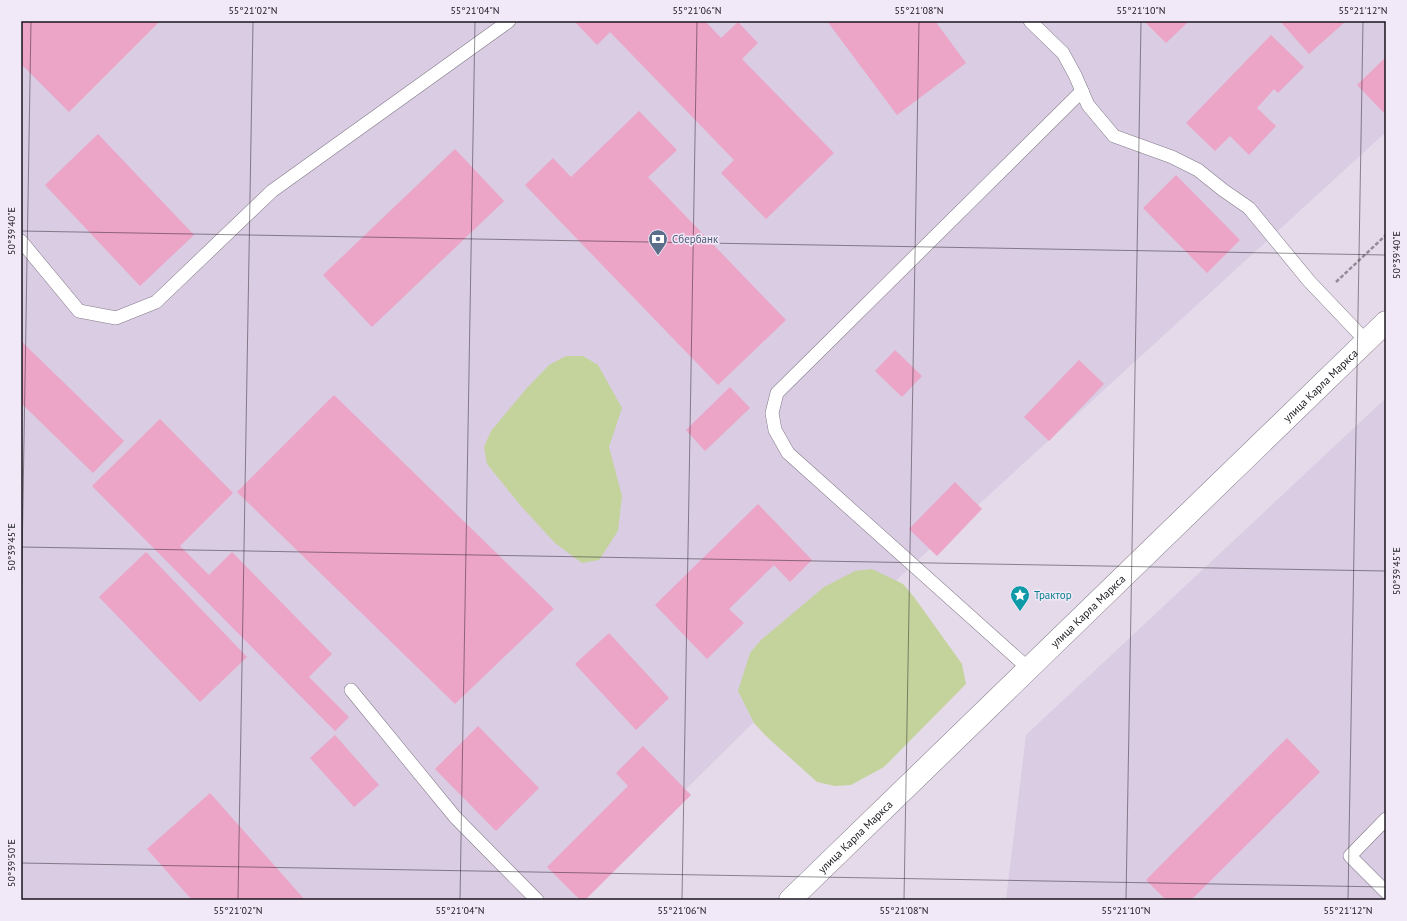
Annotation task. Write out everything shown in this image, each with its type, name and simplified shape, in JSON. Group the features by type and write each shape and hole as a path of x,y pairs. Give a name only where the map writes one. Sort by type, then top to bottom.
{"main road":[{"name":"улица Карла Маркса","path":"790,900 1386,322"}],"lane":[{"path":"21,241 79,310 116,318 156,302 272,190 509,21"},
{"path":"1030,21 1063,52 1088,105 1114,136 1172,157 1198,170 1249,208 1322,295 1366,341"},
{"path":"1029,669 788,453 775,430 772,413 778,394 1082,91"},
{"path":"351,690 455,817 537,900"},
{"path":"1386,818 1350,856 1386,892"}],"path":[{"path":"1322,295 1386,235"}],"shaded area":[{"path":"21,21 1386,21 1386,132 907,570 574,900 21,900"},
{"path":"1386,398 1386,900 1006,900 1026,735"}],"green space":[{"path":"566,356 583,356 598,365 622,408 609,447 622,496 618,531 599,560 582,563 555,543 521,506 487,464 484,447 491,431 526,389 549,365"},
{"path":"872,569 903,584 914,597 962,664 966,684 884,767 851,785 835,786 817,782 766,736 754,723 738,691 750,653 761,640 824,587 855,571"}],"building":[{"path":"21,21 160,21 69,112 21,64"},
{"path":"579,21 705,21 721,38 738,22 758,43 742,59 834,153 766,219 721,173 734,160 610,32 597,45 576,23"},
{"path":"827,21 935,21 966,63 897,115"},
{"path":"1144,21 1189,21 1166,43"},
{"path":"1280,21 1346,21 1309,54"},
{"path":"1271,35 1304,67 1278,93 1274,89 1257,108 1276,126 1249,155 1230,136 1215,151 1186,123"},
{"path":"1386,57 1386,115 1357,85"},
{"path":"639,111 677,150 648,177 786,320 718,385 525,185 553,158 571,177"},
{"path":"98,134 194,235 140,286 45,185"},
{"path":"455,149 504,201 372,327 323,275"},
{"path":"1176,175 1240,240 1207,273 1143,208"},
{"path":"21,341 124,441 93,473 21,403"},
{"path":"895,350 922,376 902,397 875,371"},
{"path":"1079,360 1104,384 1049,441 1024,417"},
{"path":"730,387 750,408 705,451 686,430"},
{"path":"334,395 554,609 455,704 237,492"},
{"path":"160,419 233,493 180,546 209,575 232,552 332,654 309,677 349,717 335,731 92,486"},
{"path":"955,482 982,509 937,556 909,529"},
{"path":"758,504 812,560 790,582 774,565 729,609 744,623 707,659 655,605"},
{"path":"146,552 247,657 200,702 99,597"},
{"path":"609,633 669,698 636,730 575,664"},
{"path":"478,726 539,788 496,831 435,769"},
{"path":"335,735 379,785 354,807 310,758"},
{"path":"1287,738 1320,772 1191,900 1166,900 1146,880"},
{"path":"643,746 691,795 585,900 580,900 547,867 628,786 616,773"},
{"path":"210,793 305,900 192,900 147,849"}],"place":[{"name":"Сбербанк","path":"658,256"},
{"name":"Трактор","path":"1020,612"}]}
